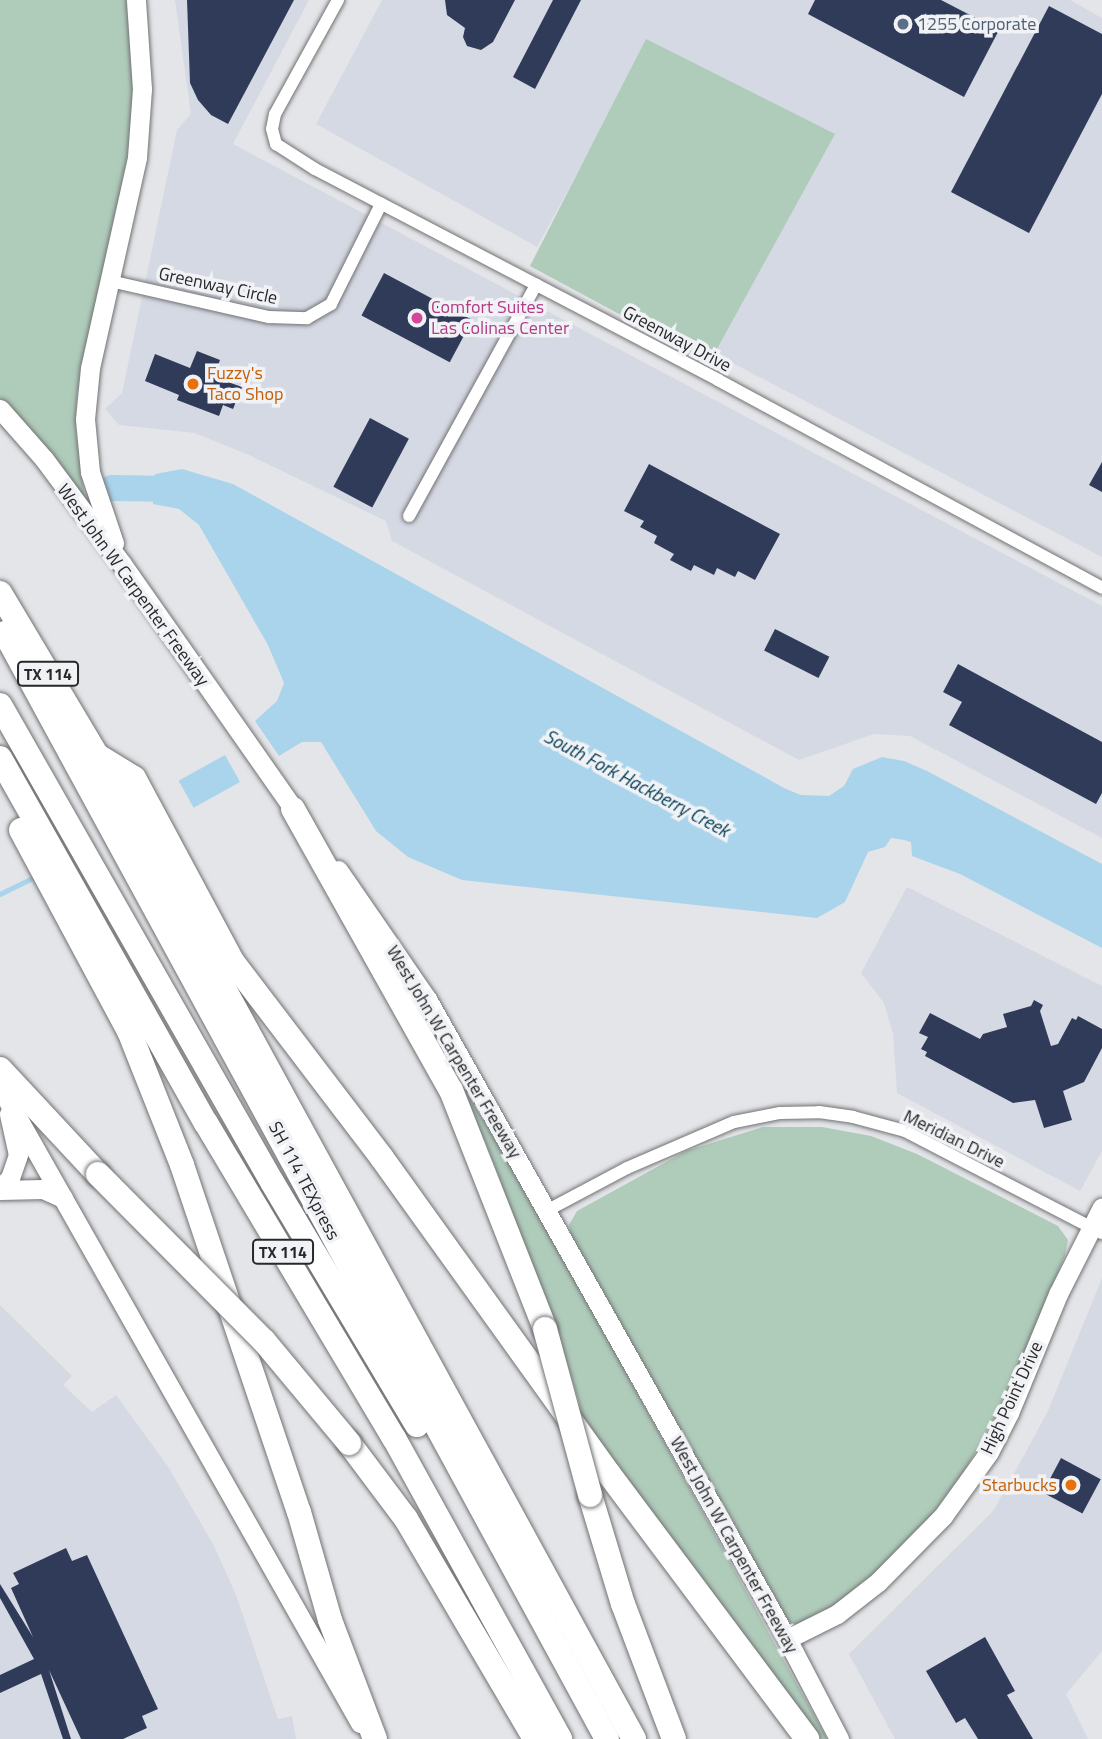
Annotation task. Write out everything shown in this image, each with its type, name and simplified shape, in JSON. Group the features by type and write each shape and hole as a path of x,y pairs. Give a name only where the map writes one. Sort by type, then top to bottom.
{"highway":[{"name":"TX 114","path":"0,593 97,756 634,1739"},
{"name":"SH 114 TEXpress","path":"0,624 607,1739"},
{"name":"SH 114 TEXpress","path":"0,705 272,1182 416,1421 587,1739"},
{"path":"97,756 134,778 232,961 382,1158 609,1474 807,1739"},
{"path":"2,762 12,813 129,1031 182,1165 299,1512 330,1620 372,1739"},
{"name":"TX 114","path":"2,762 206,1123 394,1438 560,1739"},
{"path":"293,809 451,1090 545,1329 590,1495 632,1629 674,1739"},
{"path":"1,1082 98,1174 264,1341 349,1443 406,1519 535,1739"}],"main road":[{"path":"122,564 97,501 86,452 90,368 137,157 141,48 135,0"},
{"name":"West John W Carpenter Freeway","path":"0,409 44,459 122,564 293,809 378,925 427,999 787,1639 839,1739"},
{"path":"1,1082 64,1198 372,1739"},
{"path":"0,1189 10,1178 18,1156 15,1131 1,1082"},
{"path":"0,1189 43,1189 64,1198"},
{"name":"High Point Drive","path":"787,1639 837,1614 878,1582 943,1516 989,1452 1096,1231 1102,1206"}],"street":[{"name":"Greenway Drive","path":"338,0 283,101 272,129 275,144 381,204 1102,588"},
{"name":"Greenway Circle","path":"110,281 269,317 307,318 331,303 381,204"},
{"path":"409,516 536,285"},
{"name":"Meridian Drive","path":"548,1210 671,1148 734,1122 780,1114 819,1112 853,1117 905,1131 1096,1231"}],"shaded area":[{"path":"175,0 309,0 233,144 1102,606 1102,838 910,736 874,734 799,760 392,541 386,521 249,455 195,433 119,425 105,409 122,393 177,130 191,114"},
{"path":"382,0 1070,0 1102,18 1102,557 708,350 648,43 537,247 316,124"},
{"path":"907,887 1102,986 1102,1151 1080,1191 897,1093 893,1034 884,1003 861,973"},
{"path":"1102,1278 1102,1651 1066,1694 1088,1739 895,1739 849,1654 994,1510 1048,1411"},
{"path":"0,1305 72,1376 63,1385 92,1412 116,1395 169,1468 214,1546 236,1595 278,1719 292,1716 296,1739 0,1739"}],"green space":[{"path":"0,0 128,0 132,30 133,131 77,395 76,431 85,499 46,449 0,398"},
{"path":"646,39 835,134 712,358 699,357 530,266"},
{"path":"394,963 475,1097 827,1739 821,1739 585,1422 555,1324 486,1143"},
{"path":"763,1127 822,1127 871,1136 917,1154 1058,1226 1068,1240 1065,1255 1010,1391 965,1470 933,1513 883,1567 829,1611 795,1625 788,1621 571,1235 569,1225 577,1211 686,1151"}],"water":[{"path":"182,469 233,484 786,789 801,795 829,796 844,786 853,769 882,757 904,761 927,771 1102,864 1102,948 960,874 912,856 911,842 891,838 885,847 868,852 845,902 817,918 462,880 408,857 376,831 321,742 302,742 279,756 255,721 277,701 284,683 268,645 199,525 179,509 153,504 155,474"},
{"path":"225,755 240,782 194,808 179,781"}],"building":[{"path":"187,0 294,0 228,124 211,115 198,100 190,83"},
{"path":"445,0 515,0 493,42 481,50 467,46 463,37 465,28 447,15"},
{"path":"553,0 581,0 535,89 513,77"},
{"path":"815,0 941,0 999,30 964,97 808,14"},
{"path":"1049,6 1102,34 1102,94 1029,233 951,192"},
{"name":"Comfort Suites Las Colinas Center","path":"384,273 472,320 450,362 361,315"},
{"name":"Fuzzy's Taco Shop","path":"197,351 220,360 214,377 242,387 233,409 223,405 219,416 177,400 179,395 145,381 155,354 190,368"},
{"path":"370,418 409,439 372,508 333,487"},
{"path":"1102,462 1102,492 1089,485"},
{"path":"649,464 780,534 755,580 738,571 735,577 717,568 714,575 694,565 691,571 670,560 674,554 654,543 657,536 640,527 644,521 624,511"},
{"path":"775,629 829,657 818,678 764,650"},
{"path":"958,664 1102,742 1102,793 1096,804 949,725 962,702 943,692"},
{"path":"1034,1000 1043,1005 1040,1011 1051,1046 1058,1044 1072,1018 1076,1020 1078,1016 1102,1029 1102,1048 1084,1082 1063,1091 1072,1120 1044,1128 1035,1100 1013,1103 925,1056 927,1052 921,1049 928,1037 919,1033 930,1013 980,1039 983,1034 1007,1027 1003,1014 1031,1006"},
{"name":"Starbucks","path":"1061,1458 1101,1479 1082,1514 1043,1492"},
{"path":"66,1548 72,1561 87,1555 158,1709 142,1716 147,1728 123,1739 81,1739 49,1670 71,1739 63,1739 41,1674 0,1693 0,1675 34,1659 0,1598 0,1584 33,1637 11,1588 19,1584 13,1573"},
{"path":"985,1637 1015,1691 1007,1695 1033,1739 978,1739 965,1718 956,1723 926,1671"}],"waterway":[{"name":"South Fork Hackberry Creek","path":"112,488 179,489 189,494"},
{"name":"South Fork Hackberry Creek","path":"0,894 31,879"}],"place":[{"name":"1255 Corporate","path":"903,24"},
{"name":"Comfort Suites Las Colinas Center","path":"417,318"},
{"name":"Fuzzy's Taco Shop","path":"193,384"},
{"name":"Starbucks","path":"1071,1485"}]}
